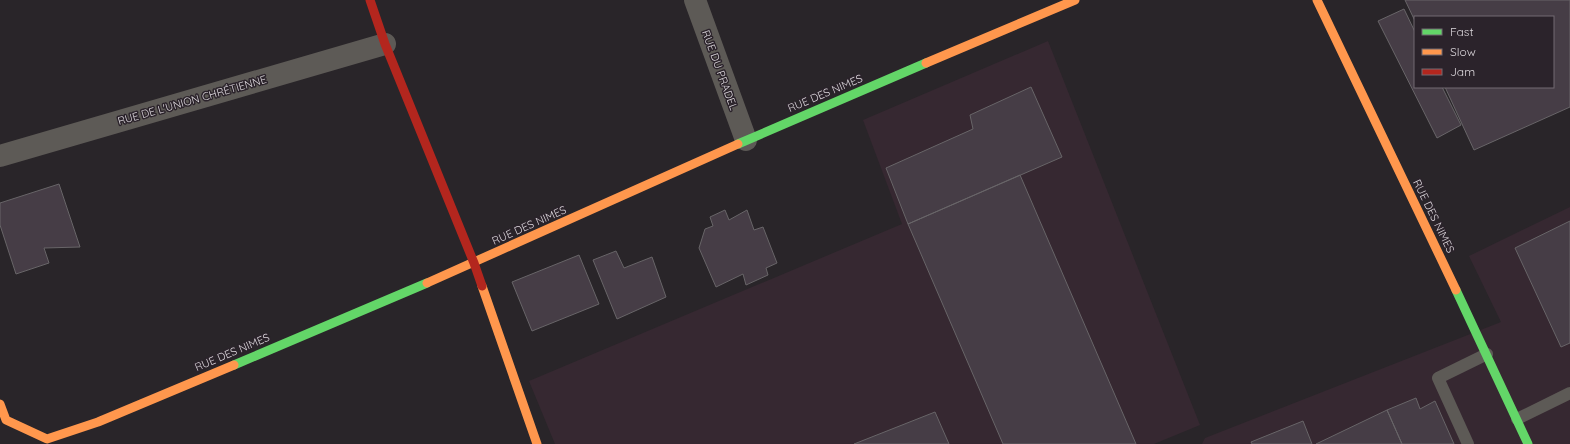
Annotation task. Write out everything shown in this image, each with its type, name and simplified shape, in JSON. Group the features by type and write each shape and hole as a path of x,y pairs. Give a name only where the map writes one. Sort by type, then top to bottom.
{"street":[{"path":"370,0 385,44 474,263 537,444"},
{"name":"RUE DU PRADEL","path":"695,0 746,140"},
{"name":"RUE DES NIMES","path":"0,404 6,420 47,439 105,419 474,263 746,140 1072,0"},
{"name":"RUE DES NIMES","path":"1317,0 1487,354 1528,444"},
{"name":"RUE DE L'UNION CHRÉTIENNE","path":"0,156 385,44"}],"lane":[{"path":"1468,444 1438,378 1487,354"},
{"path":"1516,419 1570,393"}],"shaded area":[{"path":"1048,41 1200,425 1154,444 555,444 529,381 902,224 863,120"},
{"path":"1570,207 1570,444 1202,444 1205,438 1501,322 1469,256"}],"building":[{"path":"1405,0 1570,0 1570,107 1474,150 1445,88 1554,88 1554,16 1414,16 1414,19"},
{"path":"1404,9 1414,30 1414,88 1442,88 1461,125 1437,138 1378,21"},
{"path":"1031,87 1062,157 908,224 886,168 973,129 970,115"},
{"path":"1020,175 1136,444 1003,444 908,224"},
{"path":"59,184 80,247 44,248 49,263 16,274 0,225 0,203"},
{"path":"725,210 729,220 747,210 754,230 763,227 777,263 766,268 768,275 746,285 743,274 716,287 699,248 705,229 713,226 710,217"},
{"path":"1570,221 1570,343 1561,347 1515,248"},
{"path":"616,251 624,268 652,257 666,297 617,319 593,260"},
{"path":"579,255 599,304 532,331 512,282"},
{"path":"1416,398 1420,409 1435,401 1454,444 1402,444 1387,410"},
{"path":"1387,410 1402,444 1316,444"},
{"path":"935,412 949,444 854,444"},
{"path":"1303,421 1312,444 1252,444 1251,442"}],"traffic: fast":[{"path":"738,144 926,63"},
{"path":"234,365 427,283"},
{"path":"1456,290 1528,444"}],"traffic: slow":[{"path":"926,63 1075,0"},
{"path":"1317,0 1456,290"},
{"path":"427,283 738,144"},
{"path":"482,286 537,444"},
{"path":"0,404 6,420 47,439 98,422 234,365"}],"traffic: jam":[{"path":"370,0 385,44 482,286"}]}
